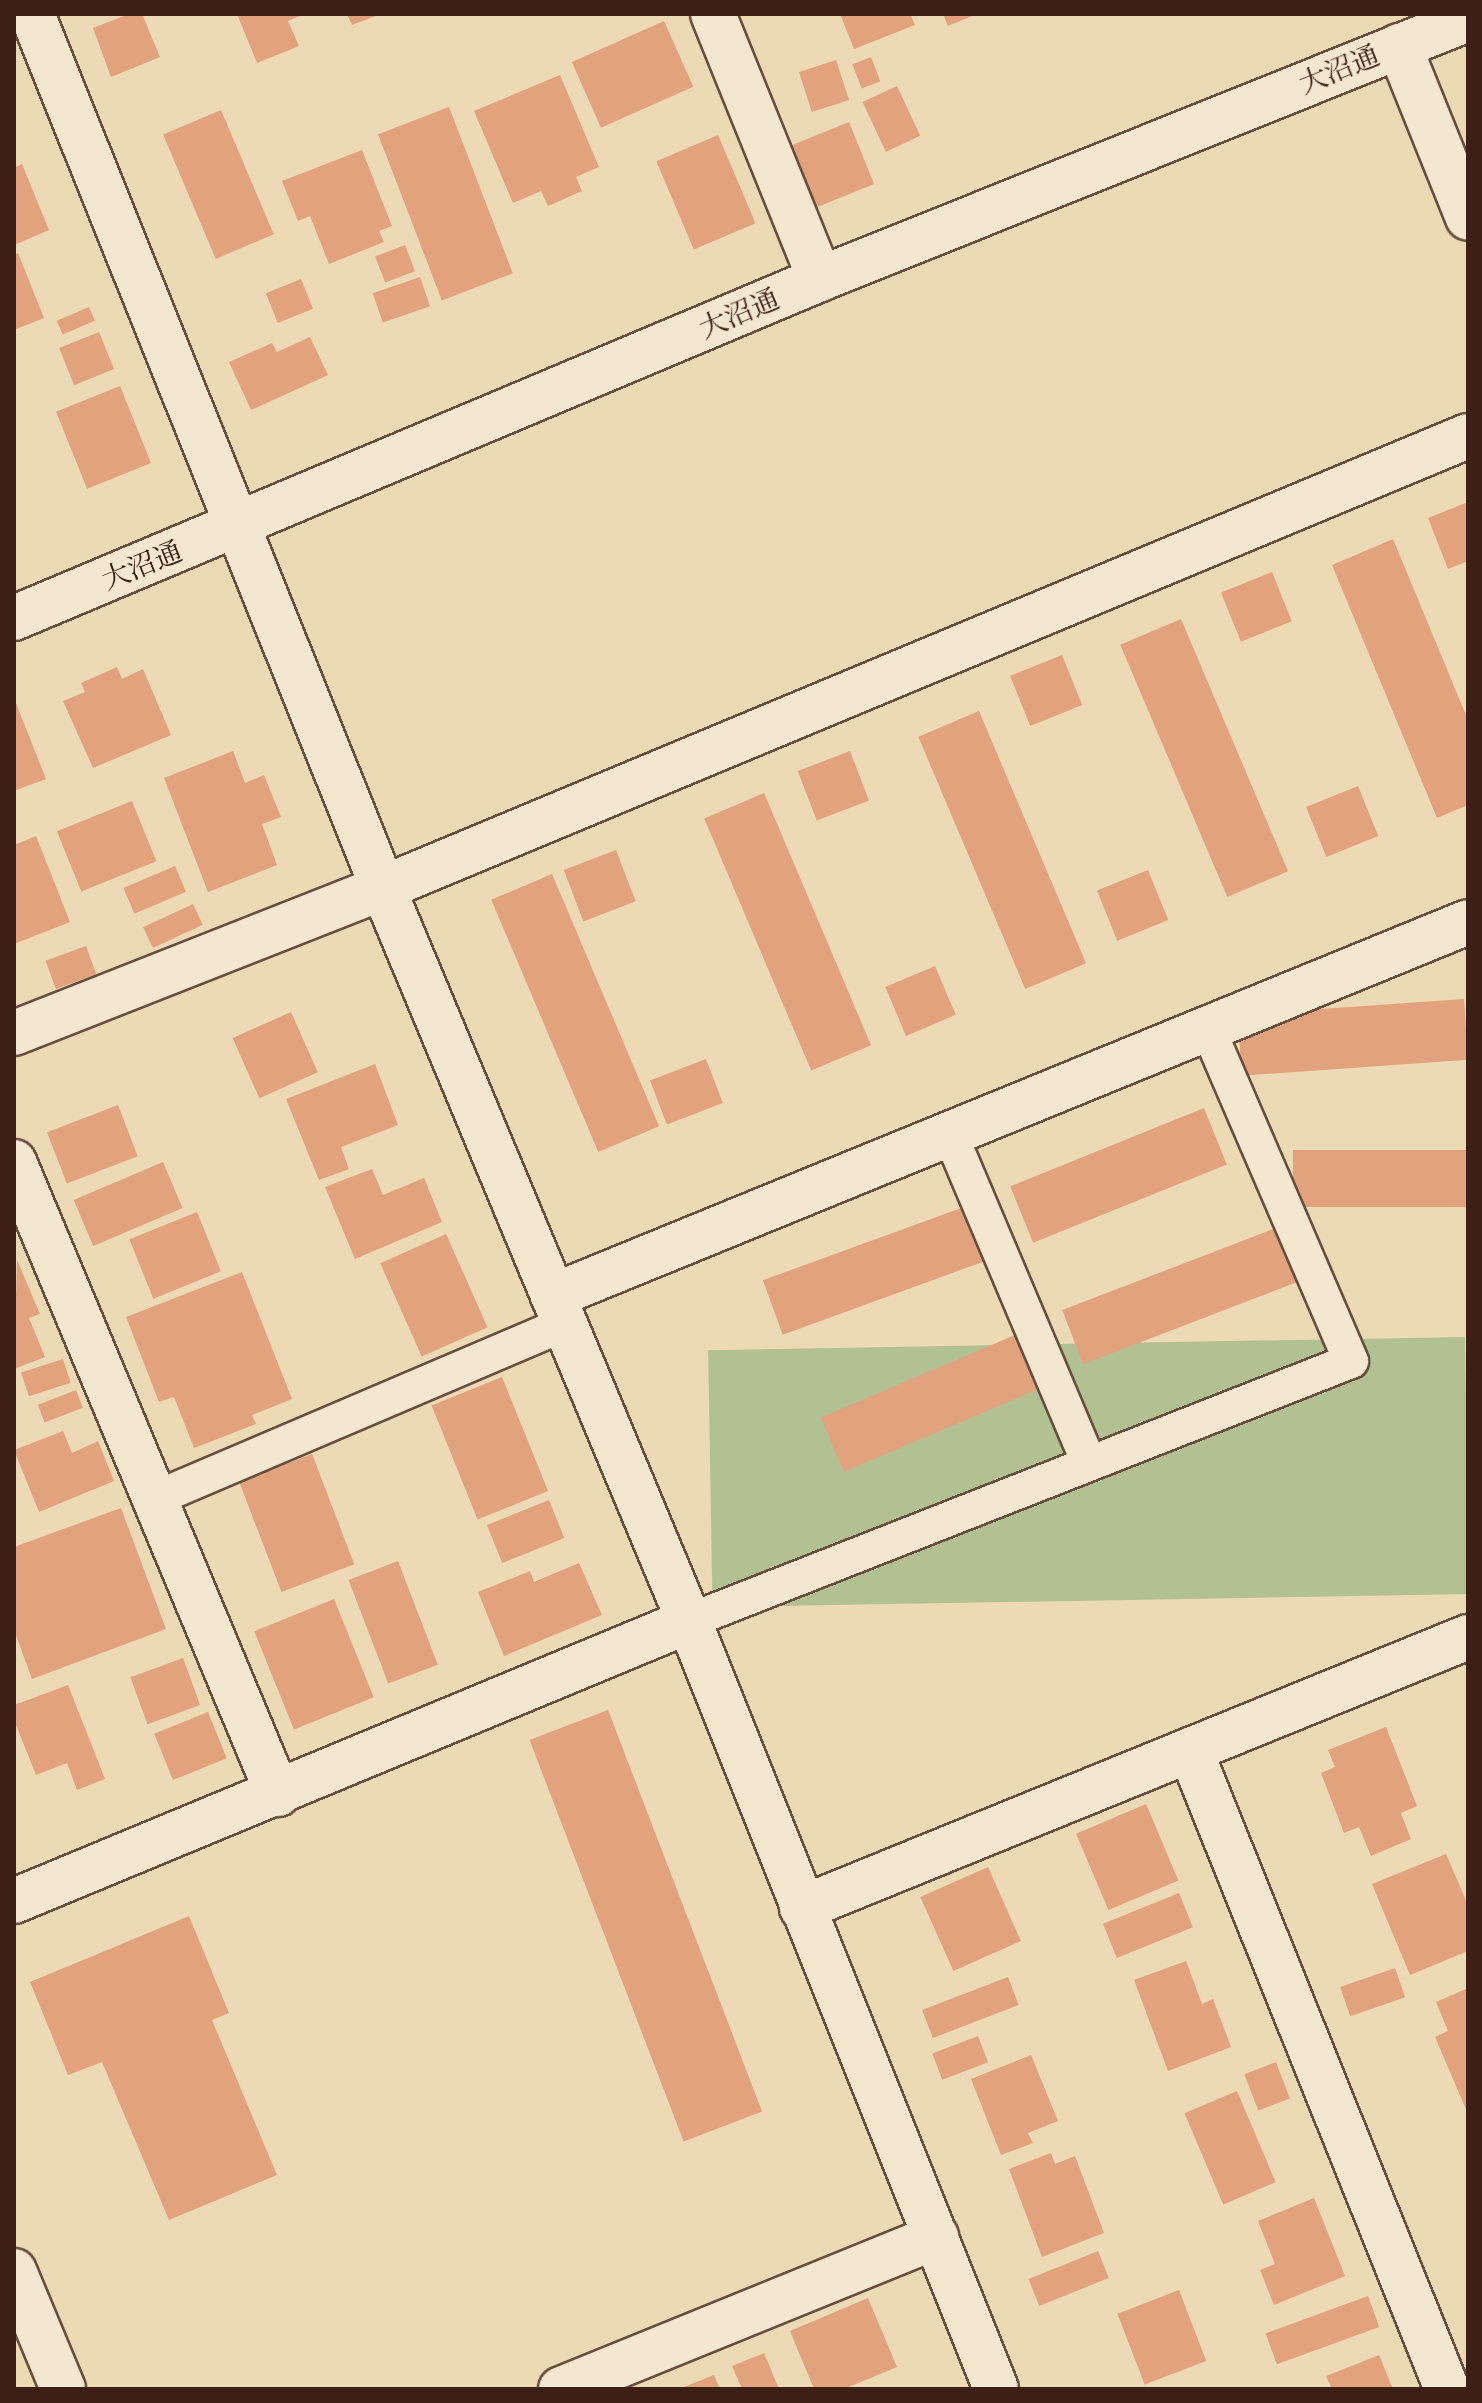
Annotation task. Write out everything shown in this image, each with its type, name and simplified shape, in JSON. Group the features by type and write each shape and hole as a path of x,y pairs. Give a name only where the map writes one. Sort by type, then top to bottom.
{"street":[{"path":"32,14 383,888 689,1621 996,2389"},
{"path":"713,14 820,279"},
{"name":"大沼通","path":"14,618 240,527 820,279 1468,19"},
{"path":"1399,46 1468,218"},
{"path":"14,1033 383,888 1468,436"},
{"path":"559,1310 950,1134 1468,922"},
{"path":"14,1162 27,1233 154,1499 278,1794"},
{"path":"14,1901 689,1621"},
{"path":"802,1908 1468,1637"},
{"path":"1190,1750 1447,2389"},
{"path":"561,2389 936,2237"},
{"path":"14,2271 63,2389"}],"lane":[{"path":"689,1621 1351,1361 1208,1029"},
{"path":"950,1134 1089,1463"},
{"path":"154,1499 559,1310"}],"green space":[{"path":"1465,1337 1468,1594 713,1607 708,1350"}],"building":[{"path":"129,14 142,14 160,57 111,77 93,28"},
{"path":"237,14 304,14 288,21 299,46 257,63"},
{"path":"347,14 381,14 352,25"},
{"path":"840,14 910,14 915,25 854,49"},
{"path":"943,14 977,14 948,26"},
{"path":"664,21 693,87 601,128 572,62"},
{"path":"871,57 880,81 862,88 852,64"},
{"path":"836,60 849,100 812,112 799,72"},
{"path":"560,75 599,167 576,177 582,191 548,206 541,191 513,203 474,111"},
{"path":"897,86 920,136 886,152 863,102"},
{"path":"449,107 513,273 442,300 378,134"},
{"path":"221,110 274,234 216,259 163,135"},
{"path":"849,122 874,184 804,213 779,150"},
{"path":"718,135 756,223 694,250 656,161"},
{"path":"362,150 392,226 379,231 384,242 329,264 310,216 298,221 282,181"},
{"path":"22,164 49,230 14,245 14,168"},
{"path":"405,245 415,271 385,283 375,256"},
{"path":"18,253 44,318 14,330 14,255"},
{"path":"420,277 430,306 383,323 373,293"},
{"path":"301,279 313,309 278,323 266,293"},
{"path":"89,307 95,321 63,334 57,321"},
{"path":"99,332 114,369 74,385 59,348"},
{"path":"310,337 328,375 251,410 229,362 272,343 277,352"},
{"path":"120,386 151,463 87,489 56,412"},
{"path":"1468,502 1468,561 1448,569 1428,518"},
{"path":"1393,539 1468,720 1468,805 1437,818 1332,565"},
{"path":"1272,572 1292,621 1241,642 1221,593"},
{"path":"1181,619 1288,871 1227,897 1120,645"},
{"path":"1062,655 1082,705 1030,726 1010,676"},
{"path":"117,667 122,679 143,669 171,735 93,768 63,701 85,692 81,683"},
{"path":"14,698 46,779 14,791"},
{"path":"979,711 1086,963 1025,989 918,737"},
{"path":"233,751 245,783 264,775 281,817 262,824 277,865 208,892 164,778"},
{"path":"850,751 869,800 817,821 798,771"},
{"path":"1358,786 1378,836 1326,857 1306,807"},
{"path":"764,793 871,1045 811,1071 704,818"},
{"path":"132,801 156,861 81,892 57,831"},
{"path":"36,836 70,922 14,944 14,845"},
{"path":"616,850 636,901 583,921 564,870"},
{"path":"175,866 186,892 134,914 123,888"},
{"path":"1148,870 1168,920 1117,941 1097,891"},
{"path":"552,874 659,1126 598,1152 491,900"},
{"path":"193,904 203,925 153,948 143,927"},
{"path":"86,946 96,974 56,989 46,961"},
{"path":"935,966 956,1015 906,1036 885,987"},
{"path":"1464,999 1468,1060 1242,1076 1238,1015"},
{"path":"291,1012 318,1072 259,1098 233,1038"},
{"path":"706,1059 723,1103 667,1124 650,1081"},
{"path":"375,1064 398,1125 341,1147 349,1169 319,1180 286,1099"},
{"path":"118,1105 138,1156 67,1184 47,1132"},
{"path":"1204,1108 1227,1165 1033,1243 1010,1186"},
{"path":"1293,1150 1468,1150 1468,1207 1293,1207"},
{"path":"163,1162 183,1208 93,1246 74,1200"},
{"path":"372,1169 383,1195 424,1178 442,1222 355,1259 325,1187"},
{"path":"964,1207 984,1262 783,1335 763,1280"},
{"path":"197,1212 221,1271 153,1299 129,1239"},
{"path":"1276,1228 1297,1282 1083,1364 1062,1310"},
{"path":"446,1234 487,1327 422,1356 380,1263"},
{"path":"17,1260 40,1314 29,1318 45,1357 14,1369"},
{"path":"242,1272 292,1399 252,1415 256,1424 194,1448 174,1397 159,1402 126,1317"},
{"path":"1015,1335 1038,1389 844,1472 821,1417"},
{"path":"63,1359 71,1383 29,1396 21,1373"},
{"path":"502,1377 548,1491 478,1520 432,1405"},
{"path":"76,1390 83,1408 45,1422 38,1405"},
{"path":"63,1431 72,1453 98,1441 114,1481 39,1512 14,1450"},
{"path":"312,1454 354,1564 281,1592 239,1482"},
{"path":"549,1500 564,1538 502,1563 487,1525"},
{"path":"121,1508 166,1629 32,1679 14,1630 14,1547"},
{"path":"398,1561 438,1665 388,1684 349,1580"},
{"path":"579,1563 602,1615 504,1656 478,1592 530,1571 534,1582"},
{"path":"334,1599 374,1697 294,1729 254,1631"},
{"path":"183,1658 200,1705 147,1724 130,1677"},
{"path":"68,1685 105,1779 77,1790 67,1763 36,1775 14,1720 14,1705"},
{"path":"608,1710 762,2111 684,2142 530,1740"},
{"path":"208,1712 227,1758 173,1780 154,1734"},
{"path":"1386,1727 1417,1806 1401,1813 1411,1839 1371,1856 1359,1827 1344,1833 1321,1773 1335,1767 1328,1750"},
{"path":"1146,1804 1178,1880 1108,1910 1076,1834"},
{"path":"1446,1854 1468,1905 1468,1951 1410,1975 1372,1884"},
{"path":"988,1867 1021,1941 953,1971 920,1897"},
{"path":"1179,1893 1193,1927 1117,1958 1103,1924"},
{"path":"189,1916 229,2013 212,2020 277,2175 169,2220 102,2062 68,2075 30,1982"},
{"path":"1186,1961 1202,2004 1213,1999 1231,2047 1168,2071 1134,1980"},
{"path":"1395,1968 1405,1997 1350,2016 1340,1987"},
{"path":"1008,1977 1019,2005 933,2038 922,2010"},
{"path":"1468,1988 1468,2114 1435,2037 1448,2031 1436,2002"},
{"path":"978,2036 988,2062 942,2080 932,2054"},
{"path":"1031,2055 1058,2121 1028,2133 1033,2143 1001,2155 971,2079"},
{"path":"1276,2062 1290,2098 1258,2111 1244,2074"},
{"path":"1237,2091 1276,2182 1223,2204 1185,2113"},
{"path":"1051,2153 1055,2164 1075,2156 1104,2233 1042,2257 1009,2169"},
{"path":"1314,2198 1345,2276 1274,2305 1260,2270 1275,2264 1258,2221"},
{"path":"1098,2251 1109,2278 1039,2306 1028,2279"},
{"path":"1179,2290 1206,2361 1145,2385 1117,2314"},
{"path":"1368,2296 1379,2327 1277,2364 1266,2333"},
{"path":"868,2298 897,2367 844,2389 814,2389 790,2331"},
{"path":"764,2353 779,2389 742,2389 732,2366"},
{"path":"1379,2355 1393,2389 1332,2389 1326,2376"},
{"path":"714,2375 720,2389 679,2389"}]}
